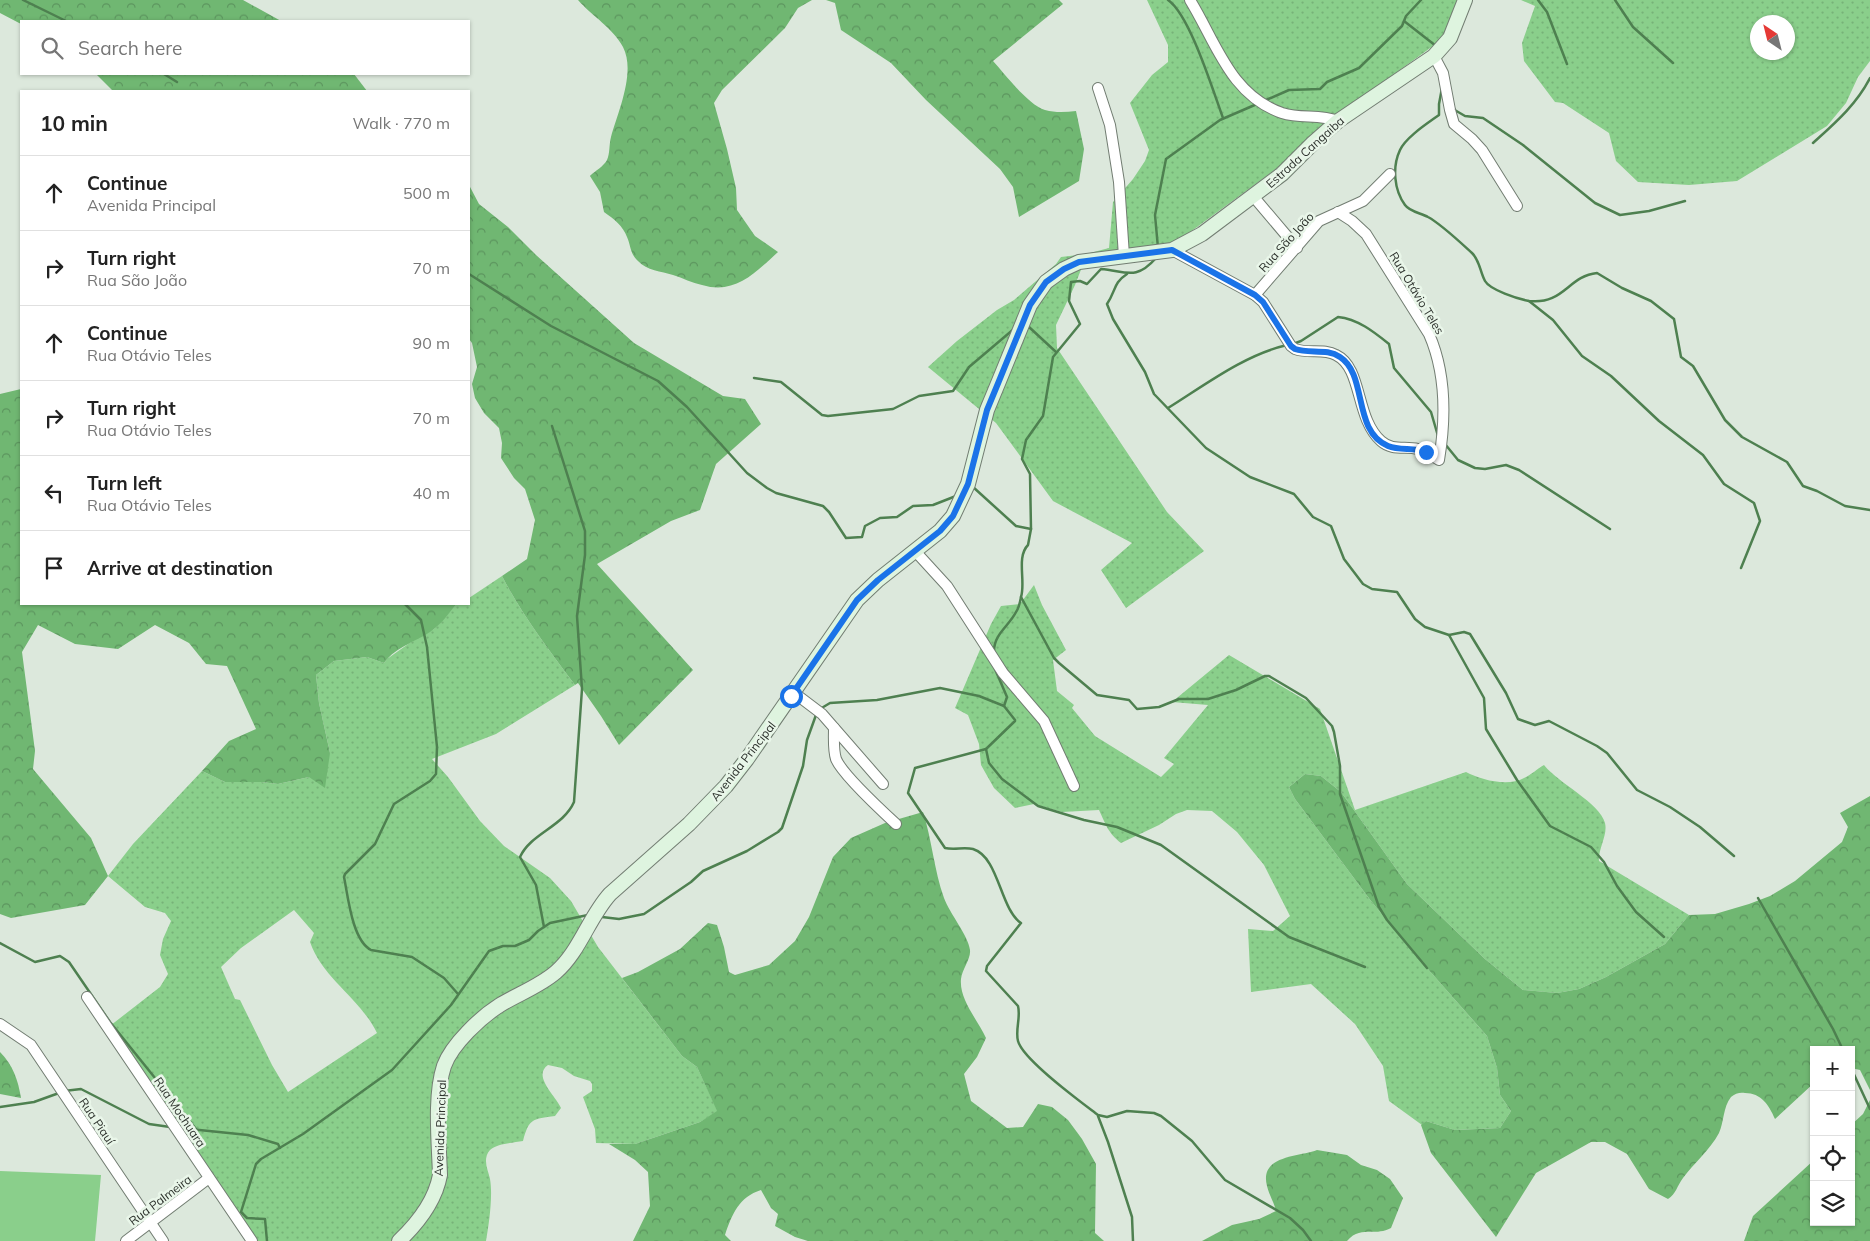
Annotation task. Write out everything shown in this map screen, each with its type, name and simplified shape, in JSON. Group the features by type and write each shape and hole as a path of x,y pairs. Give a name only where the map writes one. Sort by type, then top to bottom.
{"street":[{"path":"1190,0 1228,70 1258,101 1290,115 1321,116 1338,121"},
{"name":"Estrada Cangaiba","path":"1172,250 1202,234 1282,174 1312,143 1338,121 1434,56 1450,38 1465,0"},
{"path":"1434,56 1443,73 1454,124 1482,150 1517,206"},
{"path":"1098,88 1110,125 1119,182 1124,256"},
{"name":"Rua São João","path":"1255,295 1319,221 1363,201 1390,174"},
{"path":"1253,196 1297,248"},
{"name":"Rua Otávio Teles","path":"1255,295 1263,302 1291,346 1295,349 1332,352 1343,359 1354,376 1364,416 1375,435 1382,442 1389,446 1420,450 1438,460 1444,425 1444,412 1442,380 1434,346 1429,334 1373,244 1352,221 1338,212"},
{"path":"1172,250 1255,295"},
{"name":"Avenida Principal","path":"399,1241 429,1206 438,1184 440,1175 440,1083 445,1064 456,1047 468,1032 490,1012 559,969 570,956 604,900 697,816 726,786 747,759 857,600 946,526 961,501 968,484 987,410 1026,314 1037,293 1050,278 1072,265 1087,260 1172,250"},
{"path":"915,551 947,586 1003,673 1044,720 1074,786"},
{"path":"793,692 817,709 883,784"},
{"path":"834,728 834,752 839,765 896,824"},
{"name":"Rua Mochuara","path":"87,997 252,1241"},
{"name":"Rua Piauí","path":"0,1024 31,1044 163,1241"},
{"name":"Rua Palmeira","path":"126,1241 209,1178"}],"green space":[{"path":"0,0 243,0 279,20 20,20 20,23 0,13"},
{"path":"578,0 812,0 798,8 785,28 722,90 714,103 736,188 737,210 755,236 778,252 744,280 725,287 714,287 698,284 646,267 633,256 621,226 604,212 600,192 590,176 608,158 611,137 627,80 627,57 614,34"},
{"path":"826,0 1059,0 1063,4 993,61 1024,96 1038,107 1053,112 1076,111 1084,149 1079,181 1019,217 1013,187 1000,169 926,100 891,63 841,30 835,3"},
{"path":"1147,0 1462,0 1444,38 1335,117 1280,166 1182,238 1156,248 1082,267 1056,325 1057,348 1167,512 1204,551 1126,608 1101,570 1132,543 1053,501 996,423 928,367 957,341 997,310 1014,300 1056,264 1061,257 1086,254 1109,248 1113,202 1133,179 1145,161 1149,150 1130,103 1152,75 1168,62 1168,45"},
{"path":"1521,0 1870,0 1870,61 1858,77 1846,103 1827,126 1737,181 1689,185 1638,182 1616,161 1609,133 1563,103 1555,102 1524,61 1522,43 1535,6"},
{"path":"97,75 355,75 366,90 112,90"},
{"path":"470,187 479,204 508,227 536,255 634,343 723,396 745,399 761,424 716,464 700,510 671,521 597,564 693,670 619,745 578,683 575,685 536,632 502,576 527,559 535,520 525,489 514,478 501,458 502,443 499,428 484,413 475,398 472,384 477,367 470,340"},
{"path":"20,389 20,605 456,605 434,629 395,652 384,663 367,657 334,661 316,675 319,703 330,753 325,788 309,777 278,784 225,782 202,771 229,741 256,729 227,666 206,664 189,643 155,625 118,649 75,644 38,625 22,652 35,751 33,769 91,838 108,876 85,905 11,918 0,914 0,394"},
{"path":"502,576 527,618 575,685 496,734 432,759 448,777 480,821 504,846 550,878 571,901 598,947 682,1056 697,1067 718,1112 700,1122 635,1144 596,1143 595,1129 583,1097 592,1091 592,1084 590,1081 574,1076 562,1068 548,1065 544,1070 544,1080 561,1108 555,1116 533,1121 527,1128 523,1141 497,1146 490,1150 486,1157 491,1193 486,1241 256,1241 106,1029 160,987 168,974 160,955 163,939 171,921 165,913 145,907 108,876 133,844 202,771 225,782 278,784 309,777 330,753 319,703 316,675 334,661 367,657 384,663 411,642 434,629 456,605 470,605 470,597","holes":["294,910 314,933 310,942 316,955 332,978 361,1009 377,1033 288,1092 272,1065 240,1000 235,999 221,967 241,948"]},
{"path":"1034,585 1042,605 1066,650 1053,660 1057,691 1074,705 1072,708 1095,736 1161,777 1174,764 1164,758 1208,705 1172,702 1229,655 1320,709 1355,810 1466,772 1487,780 1510,782 1527,777 1544,765 1602,816 1606,828 1599,861 1689,915 1665,944 1606,977 1579,989 1557,993 1523,990 1485,959 1407,884 1341,792 1321,776 1305,774 1289,787 1295,799 1371,901 1487,1036 1497,1068 1500,1095 1511,1111 1500,1128 1455,1130 1426,1121 1422,1125 1389,1101 1383,1066 1355,1024 1311,984 1251,992 1248,929 1273,931 1290,916 1264,865 1237,832 1212,811 1187,810 1121,843 1110,832 1099,810 1062,812 1034,804 1015,808 994,788 981,765 979,744 968,715 955,708 991,624 1001,606 1020,604"},
{"path":"1305,774 1321,776 1341,792 1407,884 1485,959 1523,990 1557,993 1579,989 1606,977 1665,944 1689,915 1715,914 1749,904 1770,896 1795,881 1842,842 1848,827 1840,813 1870,796 1870,1090 1860,1070 1855,1069 1855,1046 1810,1046 1810,1087 1775,1119 1764,1101 1756,1095 1740,1093 1731,1097 1726,1105 1719,1133 1707,1151 1687,1172 1675,1192 1668,1199 1649,1189 1627,1154 1605,1142 1591,1142 1536,1173 1496,1237 1431,1153 1421,1125 1426,1121 1455,1130 1500,1128 1511,1111 1500,1095 1497,1068 1487,1036 1371,901 1295,799 1289,787"},
{"path":"923,812 944,898 969,944 969,957 961,979 963,995 986,1038 977,1057 964,1074 971,1101 1007,1128 1023,1127 1038,1104 1052,1107 1068,1120 1082,1139 1096,1164 1095,1233 1104,1241 808,1241 795,1237 775,1226 778,1214 771,1208 761,1190 747,1197 737,1207 725,1235 731,1241 633,1241 650,1206 648,1172 635,1160 609,1144 635,1144 700,1122 717,1111 697,1067 682,1056 622,978 638,972 680,949 708,923 717,925 729,972 735,975 769,965 795,941 809,917 833,857 851,838 885,823"},
{"path":"0,1052 14,1073 21,1098 0,1094"},
{"path":"1870,1100 1870,1241 1744,1241 1753,1216 1810,1164 1810,1226 1855,1226 1855,1121 1863,1114"},
{"path":"1317,1150 1347,1155 1361,1165 1377,1170 1390,1179 1403,1198 1391,1228 1379,1232 1357,1233 1347,1241 1202,1241 1232,1225 1259,1219 1276,1211 1267,1186 1266,1176 1269,1168 1282,1159"},
{"path":"0,1171 101,1175 95,1241 0,1241"}],"waterway":[{"path":"23,0 64,20"},
{"path":"1168,0 1176,8 1192,37 1223,118"},
{"path":"1264,101 1289,90 1320,89 1327,82 1359,68 1402,26 1406,16 1421,0"},
{"path":"1538,0 1547,12 1567,64"},
{"path":"1615,0 1633,27 1673,63"},
{"path":"1404,21 1436,46"},
{"path":"166,75 177,82"},
{"path":"1813,143 1852,105 1870,78"},
{"path":"1442,88 1439,115 1407,140 1397,157 1396,185 1401,199 1407,207 1433,220 1457,239 1475,256 1485,281 1492,288 1505,294 1529,301 1550,299 1579,279 1597,273 1622,288 1651,301 1674,319 1681,357 1693,366 1725,420 1742,437 1787,462 1803,486 1817,491 1845,506 1870,510"},
{"path":"1158,248 1155,215 1166,159 1220,120 1257,104"},
{"path":"1453,109 1465,116 1483,118 1523,145 1595,203 1620,215 1649,211 1685,201"},
{"path":"994,651 996,640 1018,609 1022,591 1023,556 1024,550 1028,545 1031,529 1030,474 1022,459 1026,440 1043,416 1053,357 1080,324 1069,301 1071,282 1080,281 1087,284 1101,269 1130,273 1136,272 1142,270 1156,258"},
{"path":"1127,274 1117,284 1107,304 1113,319 1145,372 1154,394 1206,448 1250,477 1294,494 1313,517 1331,526 1344,559 1363,584 1372,589 1397,592 1415,619 1425,627 1449,635 1464,632 1470,634 1506,693 1518,719 1535,725 1549,721 1597,746 1607,753 1637,790 1670,807 1700,827 1734,856"},
{"path":"470,275 551,326 658,381 687,407 747,473 776,493 823,506 846,538 862,537 865,526 880,518 897,517 913,506 933,505 956,496"},
{"path":"1529,301 1553,320 1582,356 1611,376 1659,421 1703,455 1724,484 1754,503 1760,521 1741,568"},
{"path":"1293,344 1301,341 1338,317 1352,320 1378,335 1389,344 1394,368 1431,412 1438,436"},
{"path":"1029,327 1056,352"},
{"path":"754,378 781,382 822,415 828,416 893,409 919,396 953,391 969,367 1015,328"},
{"path":"1168,408 1240,363 1287,345"},
{"path":"544,927 536,885 520,857 532,842 569,811 574,802 582,689 577,616 585,555 585,531 552,426"},
{"path":"1445,444 1458,460 1475,468 1485,469 1506,465 1519,470 1610,529"},
{"path":"973,487 1016,526 1031,529"},
{"path":"1021,597 1054,658 1097,695 1129,700 1137,709 1159,707 1179,699 1208,699 1269,676 1306,698 1332,726 1340,766 1340,794 1379,907 1387,920 1427,968"},
{"path":"406,605 421,620 427,647 437,747 436,774 430,781 394,804 375,844 344,877 355,928 365,945 371,950 412,957 444,978 458,994"},
{"path":"1449,635 1484,698 1486,729 1517,780 1550,826 1591,847 1604,862 1617,886 1636,912 1664,937"},
{"path":"995,669 1007,697 1004,706"},
{"path":"820,709 830,703 877,700 940,688 979,696 1004,706 1015,721 986,749 915,768 908,793 945,848 973,849 982,854 989,862 1008,907 1021,923 987,966 986,971 1018,1006 1017,1037 1022,1049 1041,1069 1098,1115 1107,1117 1127,1111 1154,1113 1161,1116 1192,1141 1225,1180 1290,1218 1303,1230 1311,1241"},
{"path":"602,917 619,919 644,914 691,882 703,871 747,851 778,832 782,828 803,766 807,740 816,715"},
{"path":"986,749 989,763 1002,779 1038,806 1084,820 1117,827 1161,845 1289,937 1365,967"},
{"path":"1758,898 1841,1046"},
{"path":"267,1241 265,1219 247,1218 241,1212 256,1164 261,1159 303,1134 392,1070 451,1005 489,951 503,946 515,946 529,940 550,923 588,915"},
{"path":"0,943 35,962 60,956 69,962 110,1022 196,1129"},
{"path":"1855,1077 1870,1109"},
{"path":"64,1091 81,1089 149,1124 170,1127"},
{"path":"0,1107 34,1102 59,1093"},
{"path":"1098,1116 1132,1217 1133,1241"},
{"path":"180,1128 248,1135 278,1144 280,1148"}],"route":[{"path":"791,696 857,600 878,580 946,526 953,516 968,484 987,410 1030,305 1037,293 1050,278 1079,262 1172,250 1255,295 1263,302 1291,346 1295,349 1311,352 1332,352 1343,359 1354,376 1364,416 1375,435 1382,442 1389,446 1411,448 1426,452"}]}
